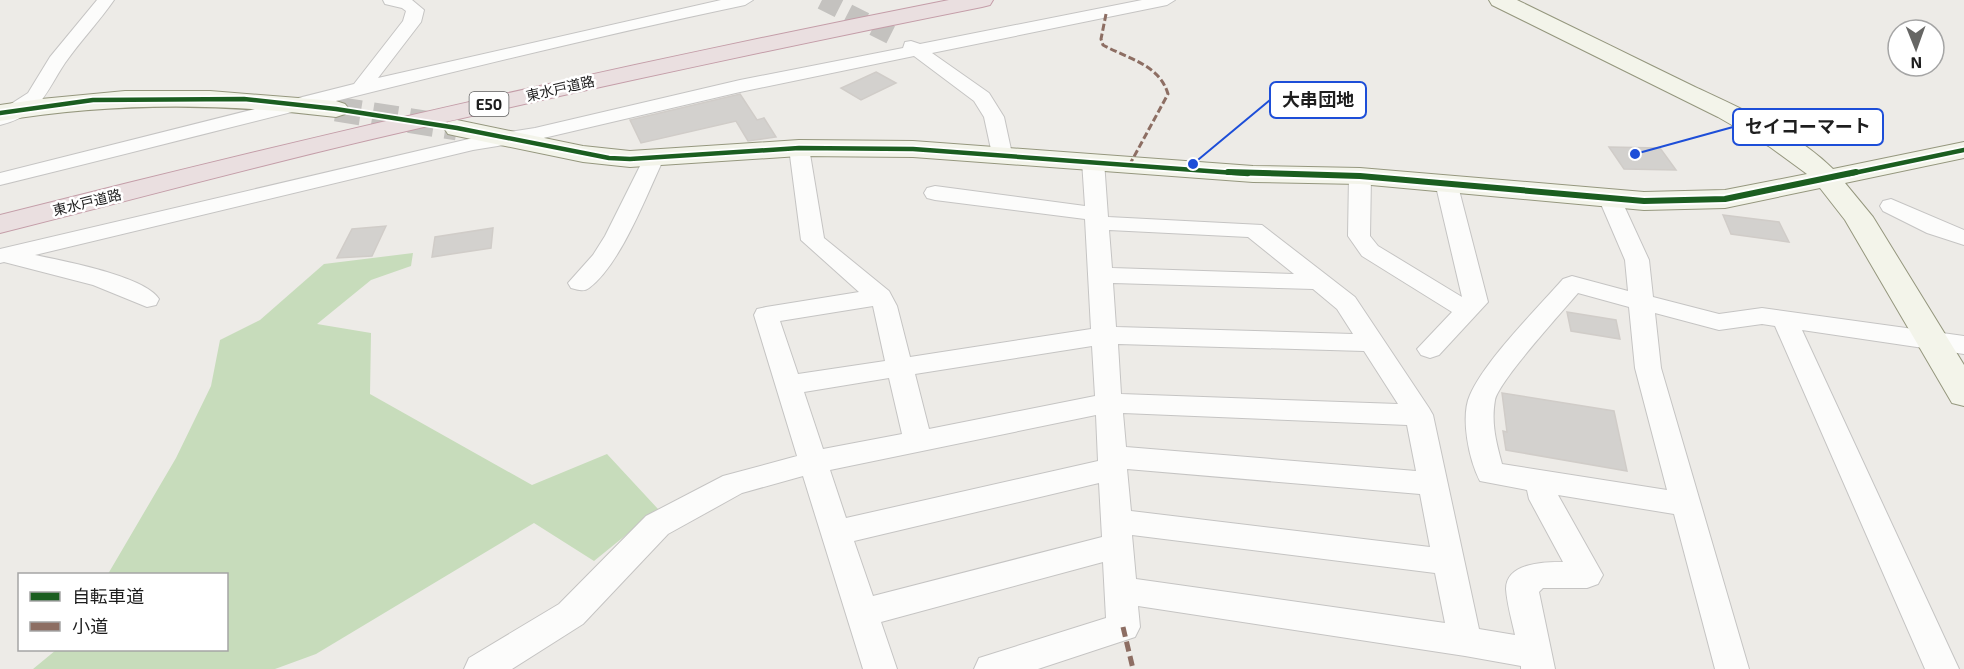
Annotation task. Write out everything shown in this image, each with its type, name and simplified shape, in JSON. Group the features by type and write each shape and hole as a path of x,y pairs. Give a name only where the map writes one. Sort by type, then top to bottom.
{"highway":[{"name":"東水戸道路","path":"0,208 519,83 919,0"},
{"name":"東水戸道路","path":"0,224 319,144 525,96 982,0"}],"street":[{"path":"7,114 36,97 57,61 106,0"},
{"path":"362,86 412,22 415,10 408,4 391,0"},
{"path":"0,179 362,86 745,0"},
{"path":"2,256 473,144 740,86 1167,0"},
{"path":"1500,0 1727,112 1811,162 1858,217 1964,394"},
{"path":"895,37 919,50 982,97 994,117 1002,154"},
{"path":"7,114 93,100 126,98 244,99 336,109"},
{"path":"457,129 609,158 654,158 798,148 872,147 1002,154 1253,174 1360,176 1666,201 1725,199 1964,150"},
{"path":"798,148 813,240 880,297 885,306 918,441"},
{"path":"580,283 602,259 616,236 654,158"},
{"path":"991,669 1123,627 1093,161"},
{"path":"1360,176 1359,236 1370,251 1468,311"},
{"path":"1430,349 1476,302 1446,183"},
{"path":"935,194 1097,218 1254,230 1346,303 1419,415 1465,641"},
{"path":"1609,197 1636,260 1648,368 1684,504 1732,669"},
{"path":"1891,206 1935,228 1964,238"},
{"path":"2,256 112,283 140,293 147,299"},
{"path":"1101,275 1321,282"},
{"path":"1684,504 1490,473 1479,430 1482,397 1498,372 1572,284 1719,322 1762,316 1964,345"},
{"path":"880,297 766,315 880,669"},
{"path":"1784,319 1941,669"},
{"path":"788,385 1105,335 1373,343"},
{"path":"481,669 571,614 657,525 733,483 814,462 1109,403 1419,415"},
{"path":"836,533 1113,463 1433,484"},
{"path":"1121,590 1465,641 1536,662 1522,586 1536,575 1587,575 1544,499 1539,482"},
{"path":"862,613 1118,533 1448,562"}],"green space":[{"path":"413,253 411,266 371,280 317,324 371,333 370,394 532,485 607,454 658,509 594,561 534,523 316,654 275,669 33,669 55,651 228,651 228,573 109,573 176,458 211,386 220,340 260,320 324,264"}],"building":[{"path":"876,72 896,83 861,100 841,88"},
{"path":"740,94 757,120 764,118 776,137 748,141 736,121 641,143 630,120"},
{"path":"1609,147 1660,148 1676,170 1624,169"},
{"path":"1723,215 1779,222 1789,242 1731,234"},
{"path":"386,226 372,256 337,258 352,229"},
{"path":"493,228 491,248 432,257 435,237"},
{"path":"1567,312 1616,320 1620,339 1571,331"},
{"path":"1502,393 1614,411 1627,471 1506,450 1503,431 1507,432"}],"tunnel":[{"path":"822,0 895,37"},
{"path":"336,109 457,128"}],"marked path":[{"path":"1106,14 1101,39 1103,45 1152,69 1165,84 1168,94 1130,164"},
{"path":"1123,627 1133,669"}],"cycle path":[{"path":"0,113 93,100 244,99 336,109 457,128 609,158 630,159 799,148 913,149 1253,174 1360,176 1644,201 1725,199 1964,150"}],"place":[{"name":"セイコーマート","path":"1635,154"},
{"name":"大串団地","path":"1193,164"}]}
